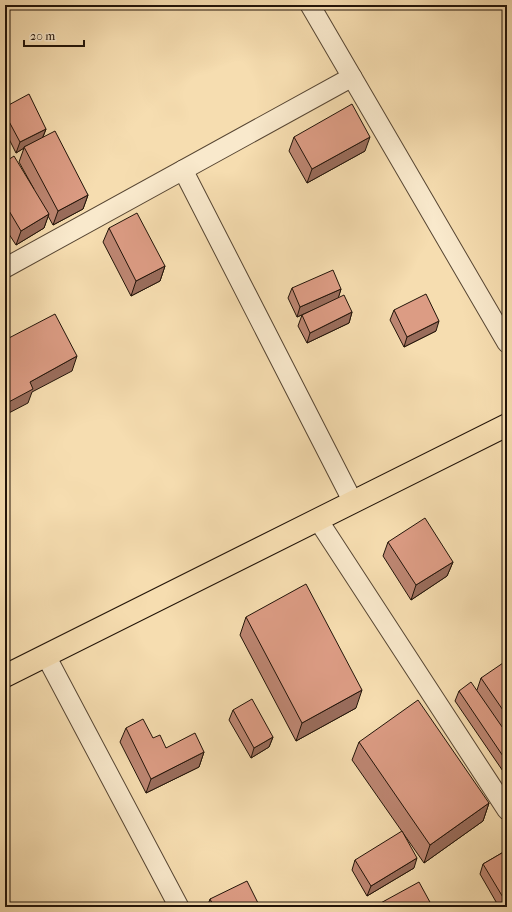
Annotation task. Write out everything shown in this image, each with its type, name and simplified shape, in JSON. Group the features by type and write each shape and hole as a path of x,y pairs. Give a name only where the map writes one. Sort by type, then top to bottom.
{"main road":[{"path":"5,676 507,425"}],"street":[{"path":"310,5 507,343"},
{"path":"5,268 352,77"},
{"path":"183,170 353,502"},
{"path":"318,520 507,810"},
{"path":"46,656 178,907"}],"building":[{"path":"29,94 46,129 20,142 5,114 5,107"},
{"path":"352,104 370,137 312,169 294,137"},
{"path":"55,131 88,195 58,211 24,147"},
{"path":"14,156 49,214 21,231 5,204 5,162"},
{"path":"137,213 165,266 136,281 109,228"},
{"path":"333,270 341,289 300,307 292,288"},
{"path":"426,294 439,321 407,337 394,310"},
{"path":"344,295 352,312 310,333 302,315"},
{"path":"55,314 77,356 30,382 33,389 5,404 5,336 7,339"},
{"path":"425,518 453,562 416,585 388,542"},
{"path":"306,584 362,690 302,723 246,617"},
{"path":"503,663 507,669 507,716 481,678"},
{"path":"471,682 507,734 507,762 459,691"},
{"path":"252,699 273,737 254,748 233,710"},
{"path":"418,700 489,803 430,845 359,742"},
{"path":"143,719 153,738 160,735 166,748 195,733 204,752 151,779 126,728"},
{"path":"402,831 417,858 371,886 355,860"},
{"path":"507,850 507,904 483,864"},
{"path":"247,881 260,907 214,907 210,899"},
{"path":"419,882 431,904 426,907 378,907 377,905"}]}
